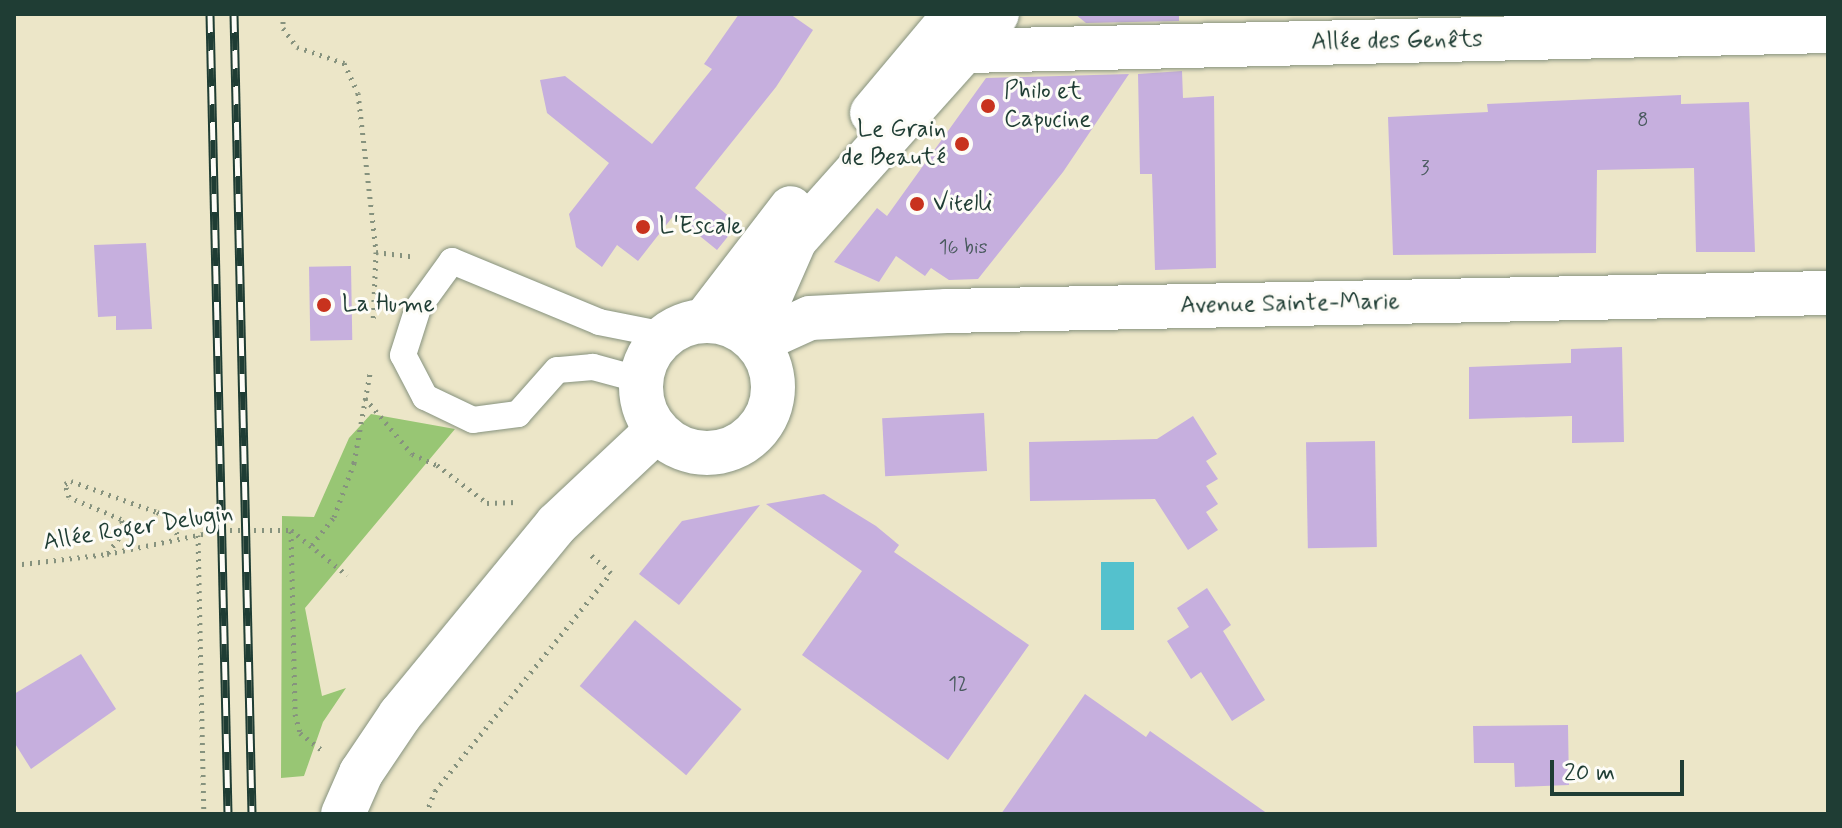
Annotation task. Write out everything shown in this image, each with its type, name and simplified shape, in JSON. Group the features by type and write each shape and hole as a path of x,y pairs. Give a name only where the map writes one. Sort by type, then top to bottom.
{"street":[{"path":"685,327 730,325 754,340 769,361 772,395 760,427 744,442 706,454 680,448 656,431 644,408 641,380 653,348 685,327 961,32 997,14"},
{"name":"Allée des Genêts","path":"961,32 1828,31"},
{"path":"754,340 795,240 961,32"},
{"name":"Avenue Sainte-Marie","path":"754,340 810,318 947,311 1828,293"},
{"path":"343,814 361,773 400,715 511,579 557,524 656,431"}],"lane":[{"path":"641,380 593,367 557,370 518,414 473,420 425,397 403,355 418,308 452,261 599,322 685,327"}],"path":[{"path":"283,14 283,28 297,47 344,63 358,93 376,252 373,332"},
{"path":"312,545 334,517 354,463 372,364"},
{"path":"365,398 412,454 437,465"},
{"path":"107,554 125,530 121,519 69,497 63,488 71,481 169,518 179,538"},
{"path":"291,530 347,575"},
{"path":"291,530 295,714 300,733 330,759 361,773"},
{"name":"Allée Roger Delugin","path":"14,565 107,554 198,535 291,530"},
{"path":"198,535 204,814"},
{"path":"426,814 435,791 611,573"}],"green space":[{"path":"371,414 455,429 305,608 322,696 346,688 323,722 304,776 281,778 282,516 314,517 349,438"}],"water":[{"path":"1101,562 1134,562 1134,630 1101,630"}],"building":[{"path":"739,14 790,14 813,30 776,87 695,188 738,224 717,250 674,215 638,261 617,245 602,267 576,247 569,214 609,163 547,113 540,80 565,76 652,144 712,69 704,64"},
{"path":"1075,14 1179,14 1179,21 1086,23"},
{"path":"1182,71 1183,98 1214,96 1216,268 1155,270 1152,174 1140,174 1138,74"},
{"path":"1129,74 1063,172 978,279 949,280 931,268 925,276 896,256 879,282 834,262 877,208 887,216 986,78"},
{"path":"1681,95 1681,104 1749,102 1755,252 1696,252 1694,168 1597,170 1596,253 1393,255 1388,117 1488,112 1487,104"},
{"path":"146,243 152,329 116,330 116,316 98,317 94,245"},
{"path":"351,266 352,340 310,341 309,267"},
{"path":"1622,347 1624,442 1572,443 1572,416 1469,419 1469,367 1571,363 1571,349"},
{"path":"984,413 987,471 885,476 882,418"},
{"path":"1193,416 1217,454 1206,461 1218,479 1206,486 1218,504 1206,512 1218,530 1188,550 1155,499 1030,501 1029,442 1157,439"},
{"path":"1375,441 1377,547 1308,548 1306,442"},
{"path":"824,494 876,526 899,545 894,552 1029,645 948,760 802,655 862,571 766,504"},
{"path":"760,505 679,605 639,574 682,521"},
{"path":"1207,588 1231,625 1223,631 1265,700 1232,721 1201,672 1191,679 1167,641 1189,627 1177,608"},
{"path":"635,620 741,709 686,775 580,686"},
{"path":"81,654 116,709 31,769 14,742 14,694"},
{"path":"1085,694 1146,737 1150,731 1268,814 1001,814"},
{"path":"1568,725 1569,785 1515,787 1514,763 1474,763 1473,726"}],"railway":[{"path":"210,14 228,814"},
{"path":"234,14 252,814"}],"place":[{"name":"Philo et Capucine","path":"988,106"},
{"name":"Le Grain de Beauté","path":"962,144"},
{"name":"Vitelli","path":"917,204"},
{"name":"L'Escale","path":"643,227"},
{"name":"La Hume","path":"324,305"}]}
